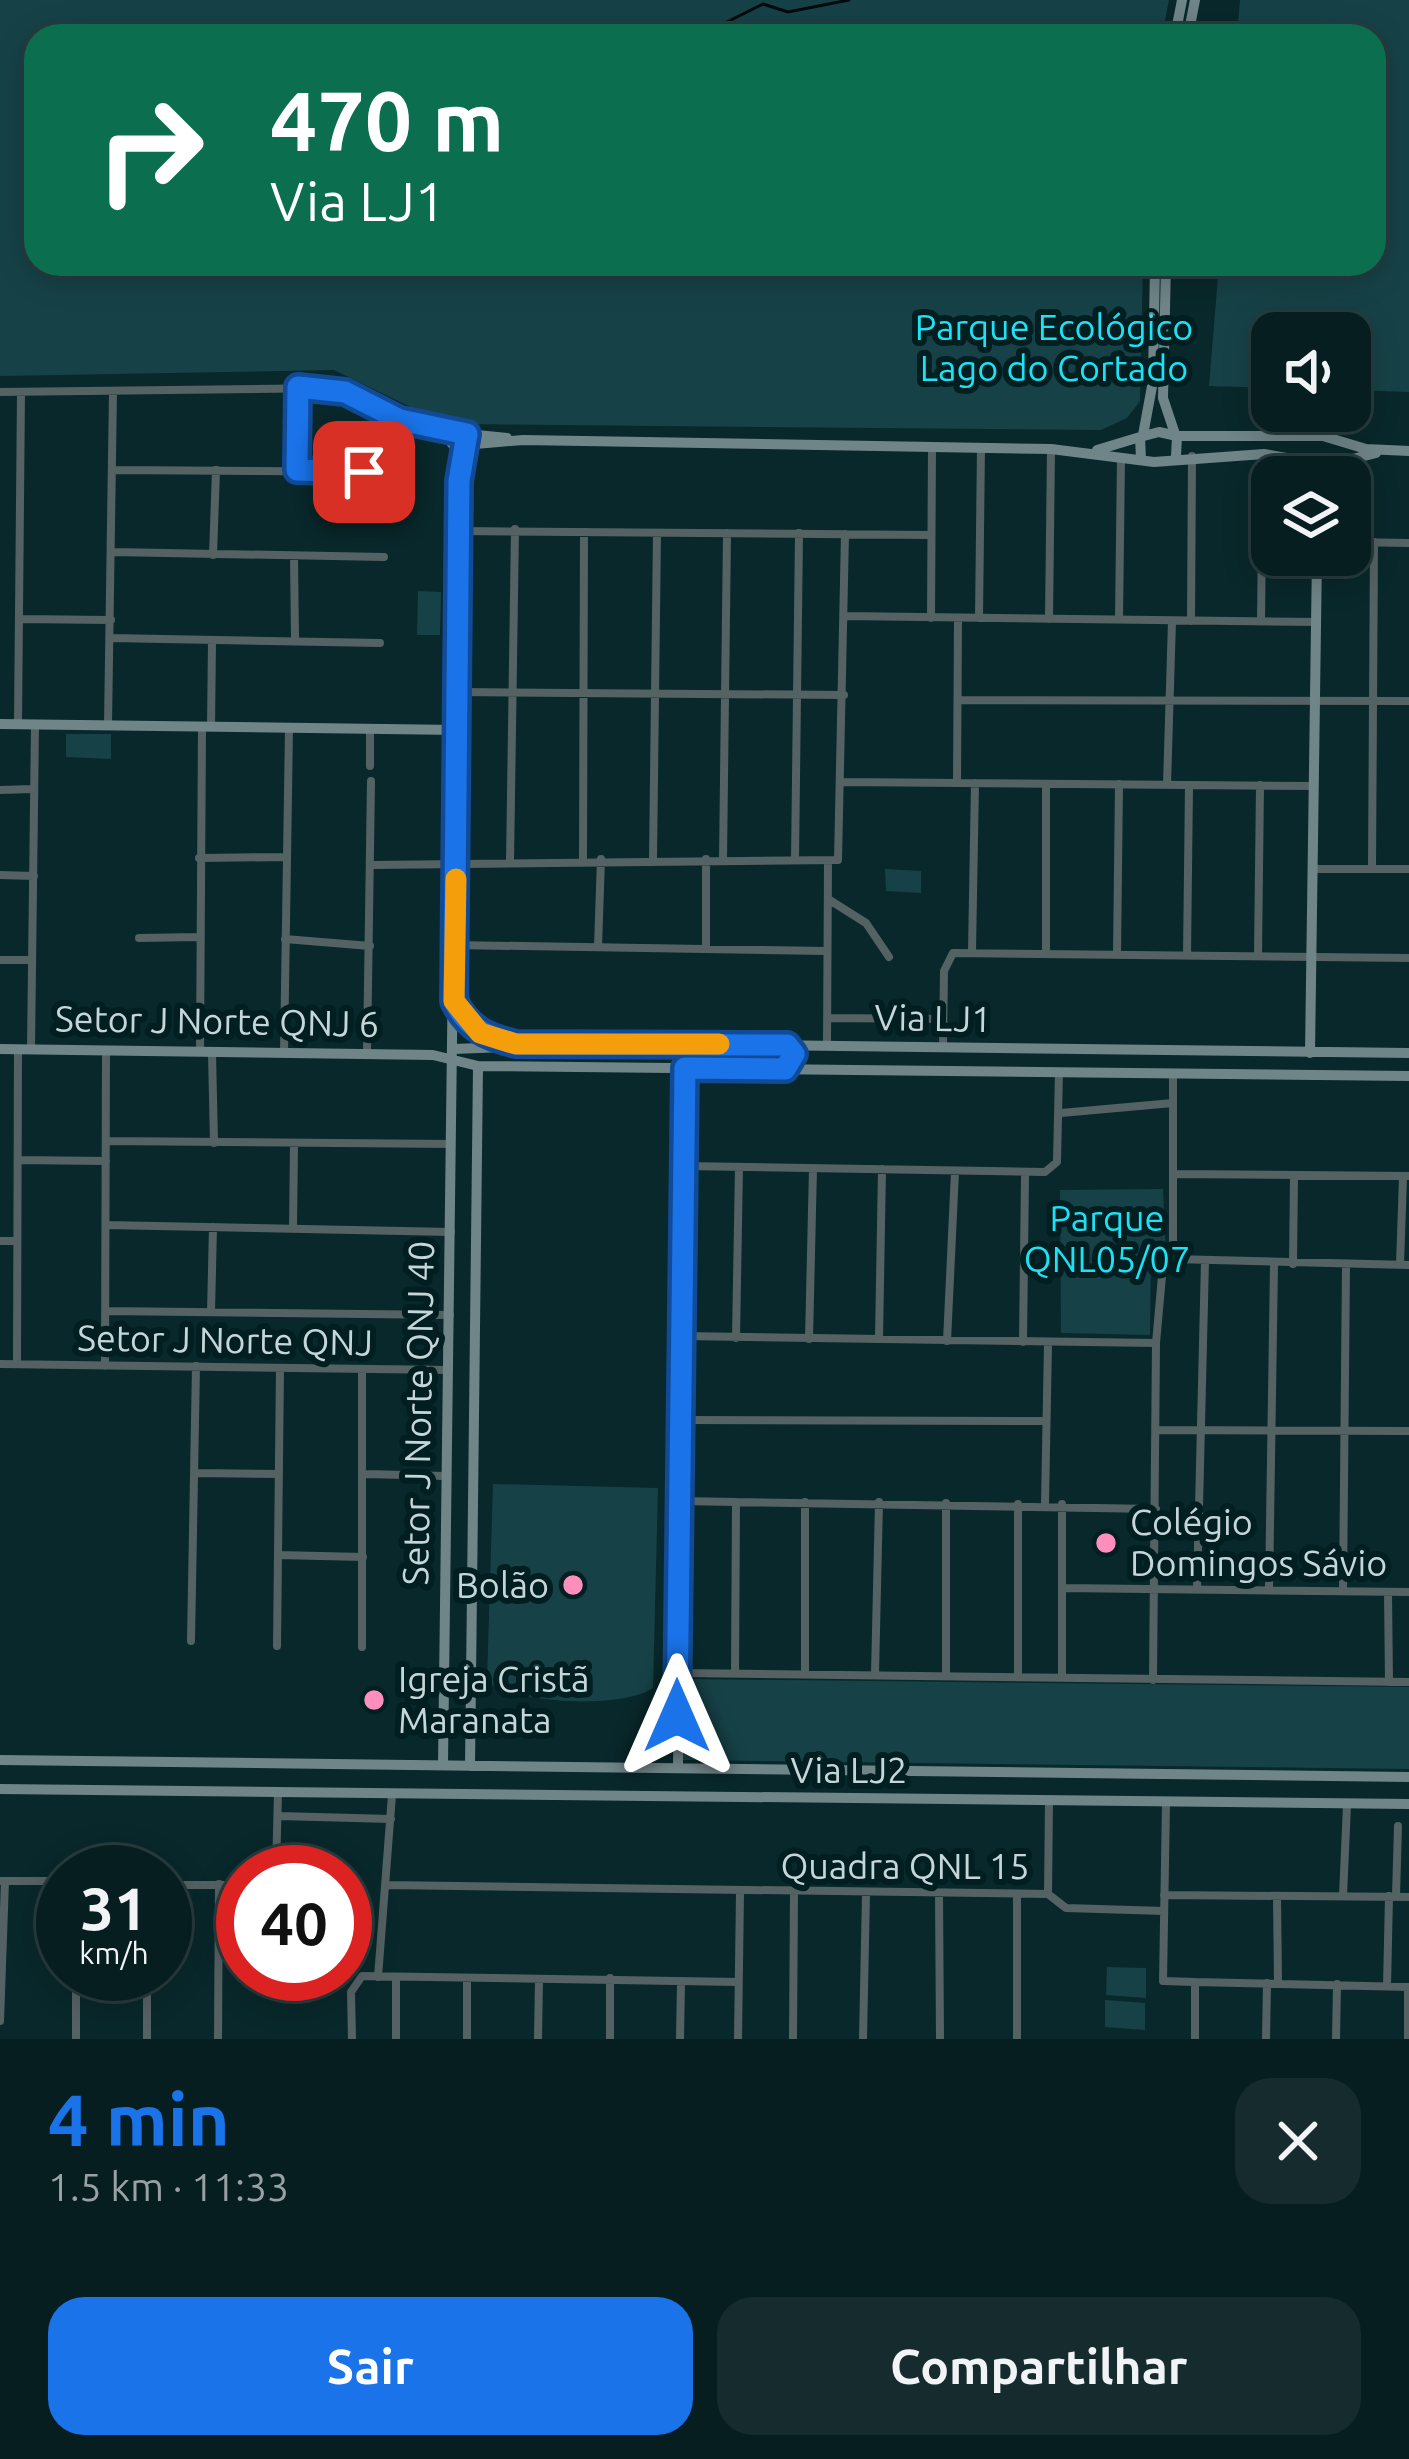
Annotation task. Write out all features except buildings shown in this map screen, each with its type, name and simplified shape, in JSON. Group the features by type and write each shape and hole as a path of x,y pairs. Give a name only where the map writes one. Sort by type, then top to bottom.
{"main road":[{"path":"1141,460 1141,436 1153,381 1155,276"},
{"path":"1166,276 1163,398 1176,435 1176,456"},
{"path":"1092,451 1141,436 1176,435 1304,438 1409,451"},
{"path":"1304,438 1306,456"},
{"path":"459,440 1051,449 1141,460 1270,456"},
{"name":"Setor J Norte QNJ 40","path":"443,1765 459,440"},
{"path":"1337,456 1341,442"},
{"path":"1369,456 1384,451"},
{"path":"1310,1053 1315,958 1317,576"},
{"path":"0,724 458,730"},
{"path":"454,1001 480,1033 516,1044"},
{"path":"595,1067 589,1060 596,1043"},
{"name":"Via LJ1","path":"455,1055 516,1044 596,1043 1409,1054"},
{"path":"785,1069 794,1054 787,1045"},
{"name":"Setor J Norte QNJ 6","path":"0,1049 455,1055"},
{"path":"981,1071 988,1063 984,1049"},
{"path":"1008,1072 1005,1062 1016,1050"},
{"name":"Via LJ1","path":"455,1055 478,1066 1409,1076"},
{"path":"470,1766 478,1066"},
{"path":"678,1767 685,1068"},
{"path":"451,1139 460,1128 474,1132"},
{"path":"450,1330 462,1338 474,1333"},
{"path":"450,1356 463,1349 474,1353"},
{"path":"444,1640 469,1642"},
{"path":"444,1702 457,1708 469,1705"},
{"name":"Via LJ2","path":"0,1760 1409,1777"},
{"path":"540,1766 540,1796"},
{"path":"554,1797 555,1767"},
{"path":"843,1800 844,1769"},
{"path":"858,1769 859,1799"},
{"path":"1348,1804 1349,1776"},
{"name":"Via LJ2","path":"0,1790 1409,1804"}],"street":[{"path":"297,470 298,387"},
{"path":"0,392 298,387 345,392 400,420 459,440"},
{"path":"108,725 113,391"},
{"path":"18,724 21,392"},
{"path":"931,618 932,446"},
{"path":"979,618 981,447"},
{"path":"1049,619 1051,449"},
{"path":"1261,621 1264,454"},
{"path":"1191,621 1192,456"},
{"path":"1119,619 1121,458"},
{"path":"114,470 398,472"},
{"path":"213,555 216,470"},
{"path":"510,862 514,530"},
{"path":"459,531 930,535"},
{"path":"583,860 584,532"},
{"path":"653,859 657,533"},
{"path":"723,860 727,533"},
{"path":"794,860 799,533"},
{"path":"827,1045 828,899 832,861 842,852 845,534"},
{"path":"1372,868 1374,542 1409,543"},
{"path":"113,552 384,557"},
{"path":"294,556 296,639"},
{"path":"845,616 1316,622"},
{"path":"957,782 958,618"},
{"path":"20,619 111,620"},
{"path":"1167,785 1172,621"},
{"path":"111,638 380,643"},
{"path":"212,640 199,937 214,1143"},
{"path":"458,692 844,694"},
{"path":"958,700 1409,701"},
{"path":"17,1364 18,1160 31,960 34,725"},
{"path":"284,1053 289,728"},
{"path":"370,729 370,766"},
{"path":"367,1053 371,782"},
{"path":"843,782 1316,787"},
{"path":"972,951 975,783"},
{"path":"1046,784 1046,952"},
{"path":"1117,954 1119,784"},
{"path":"1258,955 1260,785"},
{"path":"1187,955 1189,786"},
{"path":"0,790 33,789"},
{"path":"199,858 287,857"},
{"path":"598,947 601,859"},
{"path":"371,865 601,859 832,861"},
{"path":"706,860 706,949"},
{"path":"1316,869 1409,869"},
{"path":"0,875 34,876"},
{"path":"828,899 866,923 890,956"},
{"path":"139,938 199,937"},
{"path":"285,939 370,946"},
{"path":"455,945 826,951"},
{"path":"943,1047 944,971 953,952 1409,958"},
{"path":"0,960 31,960"},
{"path":"827,1018 943,1019"},
{"path":"105,1366 106,1051"},
{"path":"683,1166 1024,1174 1055,1166 1062,1109 1059,1072"},
{"path":"1154,1680 1158,1277 1173,1259 1173,1073"},
{"path":"1062,1109 1171,1108"},
{"path":"106,1141 451,1139"},
{"path":"293,1228 294,1143"},
{"path":"18,1160 106,1161"},
{"path":"736,1338 739,1167"},
{"path":"809,1339 813,1168"},
{"path":"879,1339 882,1169"},
{"path":"947,1341 955,1172"},
{"path":"1023,1342 1024,1174"},
{"path":"1173,1174 1406,1176 1404,1265 1173,1259"},
{"path":"1293,1264 1294,1175"},
{"path":"106,1226 451,1232"},
{"path":"211,1312 213,1227"},
{"path":"0,1241 16,1241"},
{"path":"1197,1589 1205,1261"},
{"path":"1269,1590 1274,1264"},
{"path":"1343,1591 1346,1265"},
{"path":"106,1311 450,1315"},
{"path":"682,1336 1156,1343"},
{"path":"1045,1504 1048,1342"},
{"name":"Setor J Norte QNJ","path":"0,1364 450,1370"},
{"path":"191,1641 196,1366"},
{"path":"277,1646 280,1368"},
{"path":"362,1370 362,1647"},
{"path":"680,1420 1046,1421"},
{"path":"1158,1430 1409,1431"},
{"path":"195,1473 279,1474"},
{"path":"365,1474 448,1476"},
{"path":"679,1501 1018,1503 1156,1509"},
{"path":"735,1673 736,1502"},
{"path":"805,1672 806,1502"},
{"path":"875,1674 879,1502"},
{"path":"1018,1503 1018,1676"},
{"path":"946,1504 946,1675"},
{"path":"1062,1504 1062,1677"},
{"path":"278,1555 363,1557"},
{"path":"1062,1588 1409,1592"},
{"path":"1388,1592 1389,1682"},
{"path":"677,1673 1409,1682"},
{"path":"277,1845 278,1792"},
{"path":"378,1977 392,1795"},
{"name":"Quadra QNL 15","path":"387,1885 1048,1894 1049,1801"},
{"path":"1166,1803 1163,1981 1409,1987 1408,2039"},
{"path":"1343,1896 1348,1804"},
{"path":"279,1816 391,1819"},
{"path":"1387,1986 1398,1826"},
{"path":"0,2021 2,1881 36,1881"},
{"path":"738,2039 740,1892"},
{"path":"793,2039 794,1892"},
{"path":"939,1893 940,2039"},
{"path":"863,2039 866,1894"},
{"path":"1017,1894 1017,2039"},
{"path":"1048,1894 1066,1908 1164,1911"},
{"path":"1164,1895 1409,1897"},
{"path":"1266,2039 1277,1896"},
{"path":"352,2039 353,1984 362,1976 738,1982"},
{"path":"396,1977 396,2039"},
{"path":"610,1978 610,2039"},
{"path":"466,1979 467,2039"},
{"path":"538,2039 539,1979"},
{"path":"680,2039 681,1982"},
{"path":"1195,1982 1195,2039"},
{"path":"1336,2039 1337,1984"},
{"path":"76,2001 76,2039"},
{"path":"147,2001 147,2039"},
{"path":"218,2001 218,2039"}],"green space":[{"name":"Parque Ecológico Lago do Cortado","path":"0,0 1169,0 1164,24 24,24 24,276 1143,276 1140,401 1127,418 1101,430 446,424 334,370 0,376"},
{"path":"1240,0 1409,0 1409,392 1371,391 1371,312 1251,312 1251,387 1209,386 1218,276 1386,276 1386,24 1238,24"},
{"path":"418,591 441,592 440,635 417,635"},
{"path":"66,734 111,734 111,759 66,757"},
{"path":"885,869 921,871 921,893 886,891"},
{"name":"Parque QNL05/07","path":"1163,1189 1166,1254 1151,1255 1150,1335 1061,1333 1060,1190"},
{"name":"Bolão","path":"493,1484 658,1488 653,1688 618,1699 570,1701 522,1695 487,1682"},
{"path":"684,1679 1409,1687 1409,1769 683,1760"},
{"path":"1107,1967 1146,1968 1146,1998 1106,1995"},
{"path":"1105,2000 1145,2003 1145,2030 1105,2027"}],"waterway":[{"path":"723,24 763,4 788,12 849,0"}],"slow traffic":[{"path":"456,879 454,1001 480,1033 516,1044 719,1044"}],"place":[{"name":"Colégio Domingos Sávio","path":"1106,1543"},
{"name":"Bolão","path":"573,1585"},
{"name":"Igreja Cristã Maranata","path":"374,1700"}],"route":[{"path":"364,472 297,470 298,387 333,388 400,420 467,434 459,481 454,1001 464,1018 480,1033 516,1044 787,1045 794,1054 785,1069 685,1068 677,1716"}]}
